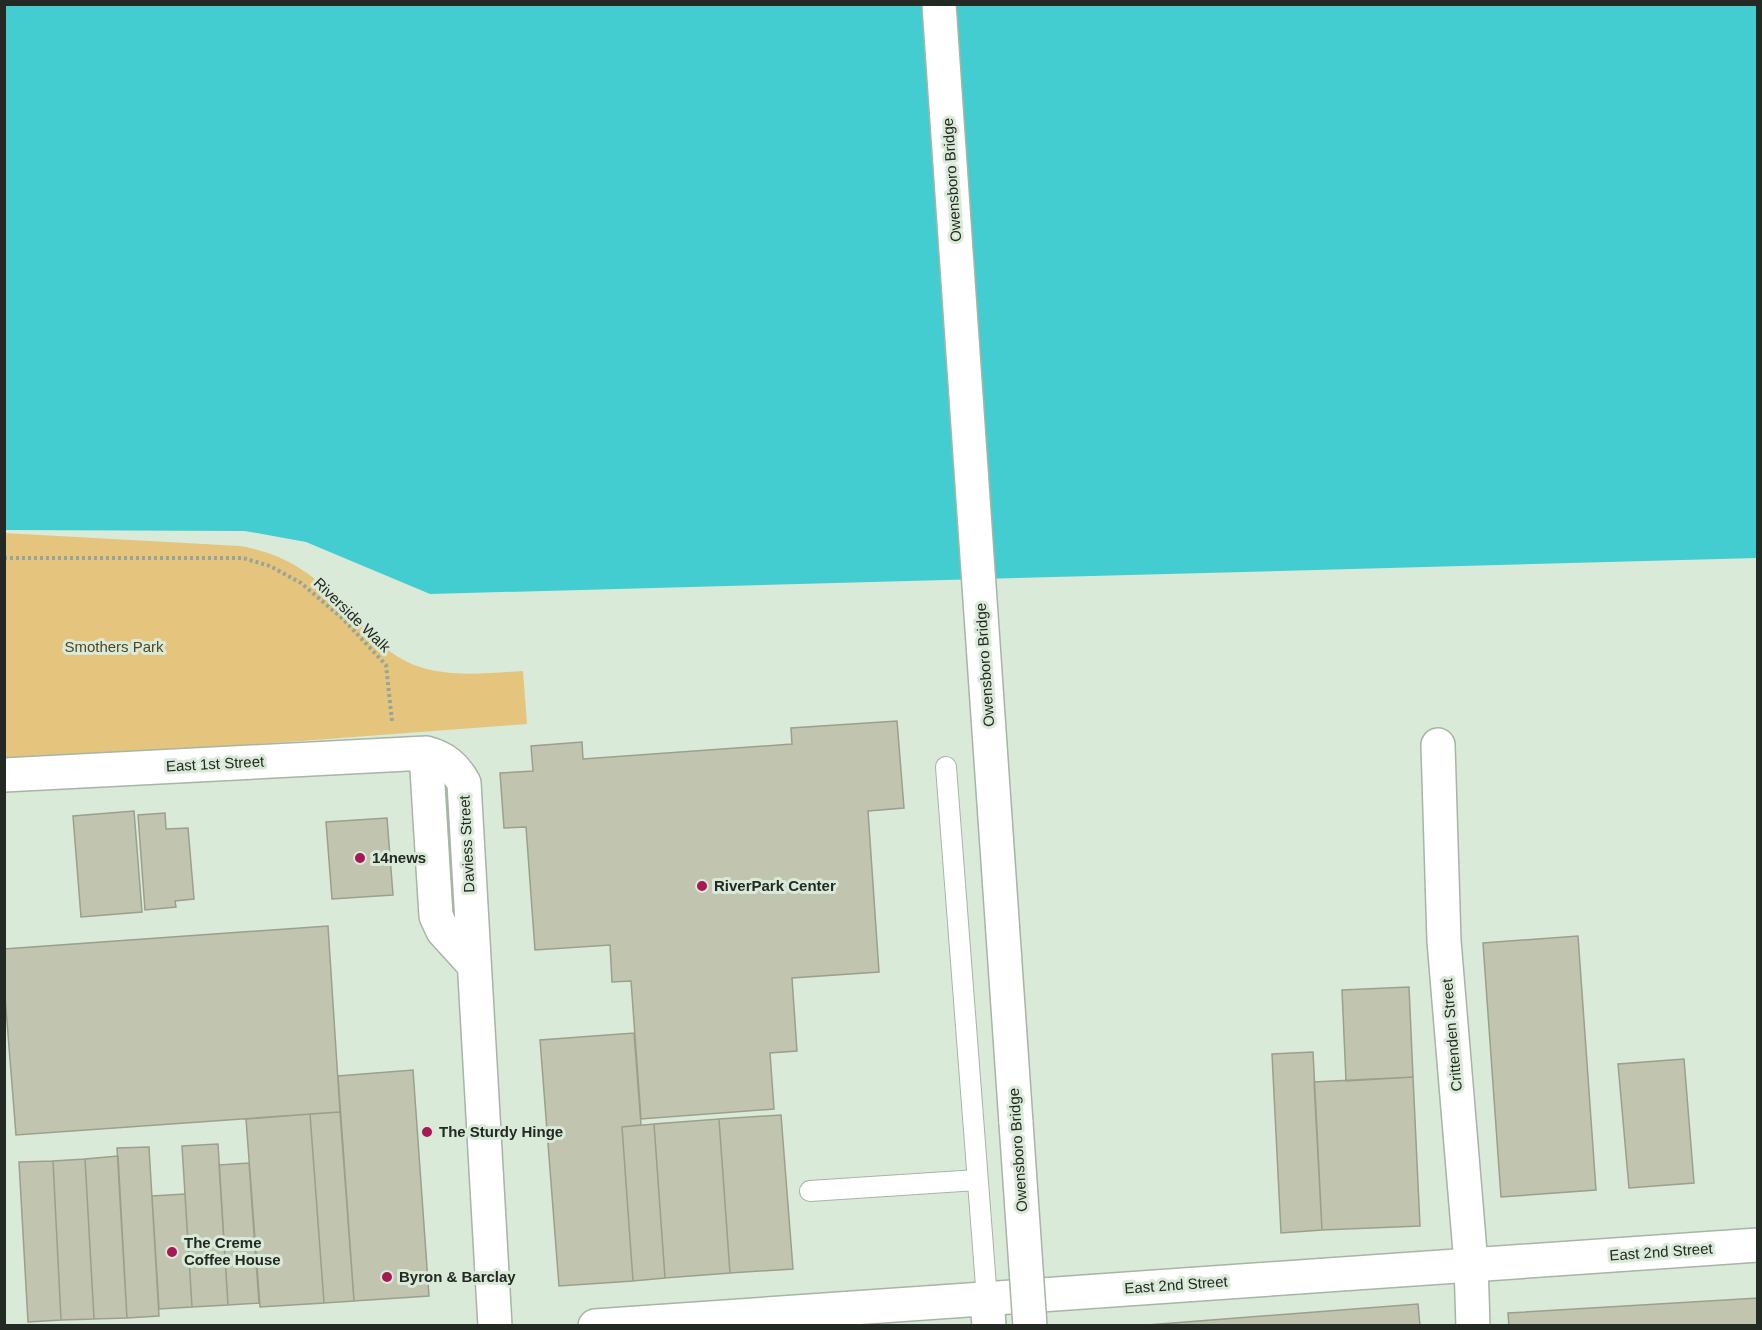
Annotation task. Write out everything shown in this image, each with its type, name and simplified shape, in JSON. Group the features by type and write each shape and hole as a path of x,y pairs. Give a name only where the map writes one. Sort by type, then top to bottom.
{"main road":[{"name":"Owensboro Bridge","path":"939,4 1030,1326"},
{"name":"Crittenden Street","path":"1438,745 1444,941 1471,1264 1473,1326"},
{"name":"East 1st Street","path":"4,775 426,753 436,916 443,931 473,963 495,1326"},
{"name":"East 2nd Street","path":"595,1326 988,1312 1471,1264 1758,1245"}],"lane":[{"path":"946,767 988,1312"},
{"path":"810,1191 977,1180"}],"path":[{"name":"Riverside Walk","path":"4,558 243,558 270,566 302,584 343,619 386,665 392,722 380,722"}],"green space":[{"name":"Smothers Park","path":"4,533 240,546 275,556 290,562 316,580 381,644 405,661 441,672 523,671 527,724 5,763"}],"water":[{"path":"5,5 1757,5 1757,558 430,594 306,542 245,531 5,530"}],"building":[{"name":"RiverPark Center","path":"897,721 904,808 868,811 879,972 792,978 797,1051 770,1053 774,1109 641,1119 631,981 612,982 610,945 535,950 526,827 504,828 500,773 533,771 531,746 582,742 583,759 792,744 791,728"},
{"path":"134,811 142,912 81,917 73,816"},
{"path":"165,813 166,829 188,828 194,899 175,901 176,907 145,910 138,815"},
{"name":"14news","path":"387,818 393,895 332,899 326,822"},
{"path":"328,926 340,1112 16,1135 4,984 4,949"},
{"path":"1578,936 1596,1190 1501,1197 1483,943"},
{"path":"1409,987 1413,1077 1346,1081 1342,990"},
{"path":"634,1033 641,1125 622,1127 633,1281 559,1286 540,1040"},
{"path":"1313,1052 1322,1230 1281,1233 1272,1054"},
{"path":"1684,1059 1694,1183 1629,1188 1618,1064"},
{"path":"413,1070 429,1296 354,1301 338,1076"},
{"path":"1413,1077 1420,1226 1322,1230 1314,1082"},
{"path":"340,1112 354,1301 324,1303 310,1114"},
{"path":"310,1114 324,1303 260,1307 246,1119"},
{"path":"781,1115 793,1269 730,1273 719,1119"},
{"path":"719,1119 730,1273 665,1278 654,1124"},
{"path":"654,1124 665,1278 633,1281 622,1127"},
{"path":"218,1144 228,1305 192,1307 182,1146"},
{"path":"149,1147 159,1316 127,1318 117,1148"},
{"path":"118,1156 127,1318 94,1319 85,1159"},
{"path":"85,1159 94,1319 61,1320 53,1161"},
{"path":"53,1161 61,1320 28,1322 19,1162"},
{"path":"249,1163 259,1303 228,1305 219,1165"},
{"name":"The Creme Coffee House","path":"185,1194 192,1307 159,1309 152,1196"},
{"path":"1758,1298 1758,1326 1509,1326 1508,1313"},
{"path":"1418,1304 1420,1326 1134,1326"}],"place":[{"name":"14news","path":"360,858"},
{"name":"RiverPark Center","path":"702,886"},
{"name":"The Sturdy Hinge","path":"427,1132"},
{"name":"The Creme Coffee House","path":"172,1252"},
{"name":"Byron & Barclay","path":"387,1277"}]}
